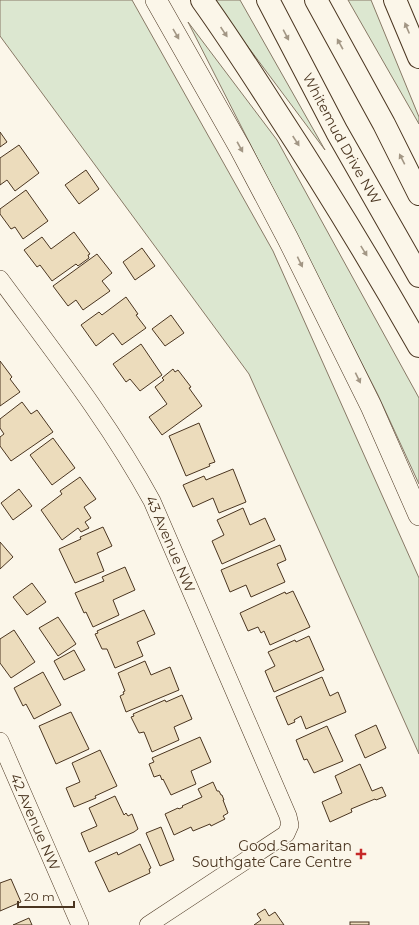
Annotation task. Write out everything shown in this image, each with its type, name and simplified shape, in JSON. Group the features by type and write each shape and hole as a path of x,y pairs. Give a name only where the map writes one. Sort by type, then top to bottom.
{"highway":[{"path":"202,0 248,66 304,154 368,257 419,346"},
{"name":"Whitemud Drive NW","path":"268,0 337,132 419,276"},
{"path":"316,0 384,124 419,194"},
{"path":"395,0 419,57"}],"street":[{"path":"156,0 240,148 288,239 371,406 419,515"},
{"name":"43 Avenue NW","path":"0,278 99,414 126,455 152,502 288,816 290,825 286,834 148,925"},
{"name":"42 Avenue NW","path":"0,741 80,925"}],"green space":[{"path":"0,0 132,0 273,251 419,578 419,754 249,374 0,36"},
{"path":"213,0 240,0 325,150"},
{"path":"348,0 371,0 419,117 419,124"},
{"path":"188,22 277,140 419,398 419,484 378,395"}],"building":[{"path":"0,132 7,142 0,147"},
{"path":"19,145 39,173 15,191 7,180 0,185 0,158"},
{"path":"86,170 99,189 79,204 65,185"},
{"path":"26,190 48,221 23,239 15,227 11,229 0,214 0,209"},
{"path":"74,232 90,254 88,255 89,258 78,266 76,264 52,281 40,265 37,267 24,250 42,237 51,249"},
{"path":"142,248 155,266 135,280 123,262"},
{"path":"97,254 112,273 102,281 110,291 83,310 76,300 68,306 53,286"},
{"path":"126,297 138,314 136,315 146,328 122,345 113,333 96,346 81,325 99,312 102,315"},
{"path":"171,315 184,333 165,346 152,329"},
{"path":"141,344 162,375 140,391 130,379 126,382 113,364"},
{"path":"0,361 12,377 10,379 20,392 0,406"},
{"path":"173,369 175,372 178,370 191,387 189,388 202,406 162,435 149,417 167,404 155,387 164,380 162,378"},
{"path":"22,402 31,414 37,410 53,432 11,461 0,446 0,437 4,434 0,428 0,419"},
{"path":"199,423 215,462 209,464 210,466 186,476 169,436"},
{"path":"53,438 75,468 52,485 30,455"},
{"path":"233,469 246,502 219,513 213,498 193,507 183,485 204,476 206,480"},
{"path":"80,477 96,499 84,507 91,518 85,522 89,528 81,532 78,528 62,540 41,510 62,494 60,491"},
{"path":"19,489 32,506 13,520 1,503"},
{"path":"243,508 250,525 265,518 275,540 222,564 212,541 224,535 217,520"},
{"path":"103,527 112,546 97,553 104,571 75,583 59,549 81,539 80,537"},
{"path":"0,542 13,557 0,569"},
{"path":"280,545 286,560 277,564 285,582 251,597 246,585 230,592 221,570"},
{"path":"125,567 135,590 113,600 119,615 93,627 86,612 84,613 75,593 104,581 102,577"},
{"path":"32,583 46,602 27,615 13,597"},
{"path":"293,591 310,627 270,645 264,631 261,633 258,627 248,631 240,613 285,592 286,594"},
{"path":"144,610 155,634 137,642 143,656 115,668 107,649 102,649 95,634 98,633 97,631"},
{"path":"58,617 76,644 58,656 39,628"},
{"path":"14,630 35,662 11,678 0,663 0,639"},
{"path":"309,636 324,670 274,692 265,671 275,666 268,652 295,640 296,642"},
{"path":"74,650 85,670 64,680 54,661"},
{"path":"145,661 151,675 170,667 179,690 126,712 120,696 124,694 123,692 125,691 118,673"},
{"path":"43,672 61,705 34,719 26,704 23,706 14,688"},
{"path":"322,677 330,696 338,692 346,712 306,729 301,716 294,720 295,722 288,725 276,697"},
{"path":"182,695 192,719 174,727 179,740 152,752 144,732 139,733 131,717 134,716 133,714 165,700 166,702"},
{"path":"71,712 89,749 56,764 39,726"},
{"path":"376,725 386,748 365,758 355,735"},
{"path":"327,726 343,761 314,773 307,759 304,760 296,740"},
{"path":"200,737 211,762 191,771 196,784 171,795 160,775 154,777 149,764 154,762 152,758"},
{"path":"100,750 117,786 95,796 96,798 74,807 66,788 80,782 72,763"},
{"path":"360,764 372,791 382,787 386,796 351,809 352,812 330,822 322,802 342,793 335,776"},
{"path":"213,782 217,791 219,791 224,800 228,813 223,816 225,819 211,826 210,824 193,831 191,827 174,835 165,814 178,808 179,809 183,807 182,806 202,797 198,789"},
{"path":"115,796 124,815 126,813 128,816 132,814 138,829 89,852 81,833 97,826 89,808"},
{"path":"161,827 174,860 160,866 146,833"},
{"path":"140,844 151,868 149,869 150,873 109,892 95,862 117,852 118,855"},
{"path":"11,879 21,902 0,911 0,883"},
{"path":"265,909 269,916 275,912 284,925 254,925 261,920 257,914"},
{"path":"29,918 32,925 13,925"},
{"path":"350,922 369,922 369,925 350,925"}],"place":[{"name":"Good Samaritan Southgate Care Centre","path":"361,854"}]}
